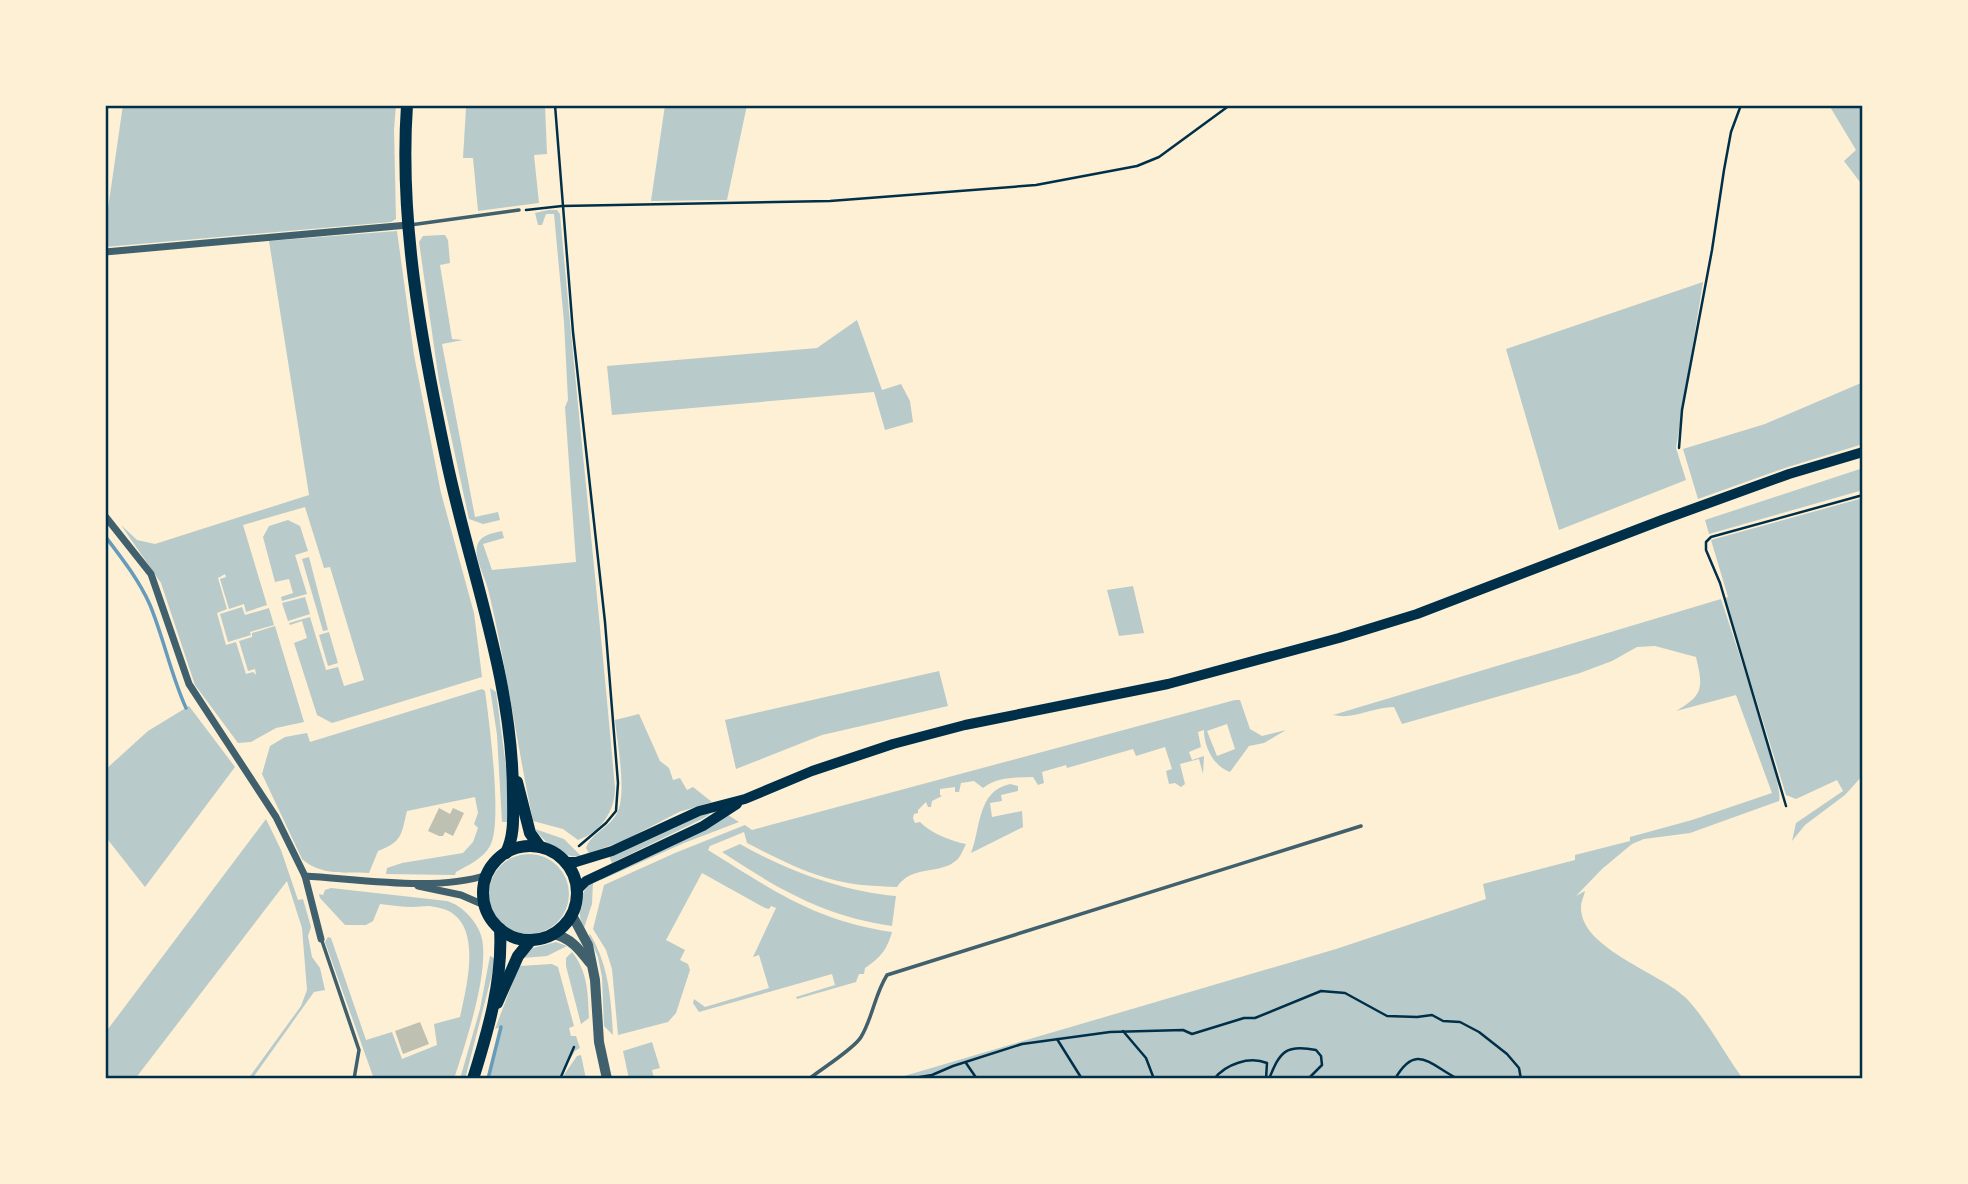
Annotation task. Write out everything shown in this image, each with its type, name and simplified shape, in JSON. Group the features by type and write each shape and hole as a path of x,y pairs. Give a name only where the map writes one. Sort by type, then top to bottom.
{"main road":[{"path":"407,105 405,177 408,225 440,432 495,649 513,765 530,833 540,847"},
{"path":"566,862 576,862 612,851 699,811 745,799 812,771 930,734 1168,684 1417,614 1789,474 1863,452"},
{"path":"506,853 512,834 513,765"},
{"path":"577,890 586,881 703,826 745,799"},
{"path":"522,847 540,847 555,853 566,862 577,890 572,915 565,925 553,934 531,940 515,937 500,929 484,905 483,894 486,874 506,853 522,847"},
{"path":"473,1079 493,1009 501,944 500,929"},
{"path":"493,1009 518,956 531,940"}],"street":[{"path":"105,252 408,225"},
{"path":"105,516 150,574 189,684 276,817 305,876 321,939"},
{"path":"305,876 407,883 463,880 486,874"},
{"path":"407,883 461,895 484,905"},
{"path":"572,915 588,944 595,981 599,1042 607,1079"},
{"path":"553,934 565,938 591,963"}],"lane":[{"path":"408,225 519,211"},
{"path":"808,1079 860,1040 877,992 887,975 1361,826"},
{"path":"321,939 359,1050 354,1079"}],"path":[{"path":"555,105 573,331 605,622 618,783 615,811 606,823 579,846"},
{"path":"519,211 562,206 830,201 1036,185 1137,166 1160,157 1230,105"},
{"path":"1679,448 1682,410 1724,170 1731,132 1741,105"},
{"path":"1786,806 1720,583 1706,550 1706,542 1712,537 1863,495"},
{"path":"908,1079 932,1075 1022,1044 1123,1031 1183,1030 1192,1034 1244,1018 1255,1018 1321,991 1345,993 1387,1016 1417,1017 1432,1014 1443,1021 1460,1023 1479,1032 1507,1054 1519,1069 1521,1079"},
{"path":"1123,1031 1146,1058 1154,1079"},
{"path":"1057,1039 1082,1079"},
{"path":"560,1079 574,1047"},
{"path":"1267,1079 1280,1054 1288,1049 1316,1049 1321,1056 1322,1065 1308,1079"},
{"path":"1395,1079 1407,1062 1414,1058 1422,1058 1458,1079"},
{"path":"1214,1079 1229,1065 1258,1060 1267,1063 1267,1079"},
{"path":"966,1063 977,1079"}],"shaded area":[{"path":"123,105 396,105 396,219 391,222 105,247 105,229"},
{"path":"458,105 545,105 547,154 534,155 539,203 478,211 473,158 463,158 466,108"},
{"path":"665,105 747,105 727,200 651,201"},
{"path":"1829,105 1863,105 1863,186 1844,161 1856,150"},
{"path":"557,210 560,214 615,788 612,805 605,820 593,832 578,840 563,829 533,821 488,588 477,552 478,543 483,537 502,531 504,538 483,544 492,570 576,562 565,407 568,400 564,322 554,214 546,214 542,225 538,225 535,213"},
{"path":"397,231 414,355 441,493 474,613 482,677 332,723 317,715 294,643 307,638 302,621 290,625 289,623 310,617 326,670 338,667 344,686 364,680 330,567 324,568 305,507 243,525 267,605 246,612 244,604 229,609 220,579 226,577 225,574 218,578 227,609 217,613 226,645 236,642 246,674 253,672 256,675 255,669 248,671 239,641 252,637 252,633 275,626 304,722 276,728 251,742 238,743 195,685 161,583 121,525 137,540 155,544 309,495 269,241"},
{"path":"445,235 450,263 440,265 452,339 463,340 442,344 475,517 498,512 500,520 483,524 469,519 439,381 419,242 423,236"},
{"path":"1703,282 1676,448 1686,480 1559,530 1506,349"},
{"path":"857,320 882,390 901,384 910,401 913,422 885,430 874,392 612,415 607,366 817,348"},
{"path":"1861,383 1863,444 1698,499 1683,449 1765,424"},
{"path":"1863,468 1863,490 1709,534 1705,520"},
{"path":"1863,498 1863,775 1845,795 1805,825 1792,841 1796,823 1843,791 1837,780 1796,799 1786,795 1732,622 1725,598 1728,597 1711,540"},
{"path":"288,520 300,526 308,551 295,555 307,594 282,601 281,597 293,593 289,579 275,582 263,537 269,526"},
{"path":"309,557 328,630 323,631 302,559"},
{"path":"1133,586 1144,633 1119,636 1107,590"},
{"path":"305,597 310,614 288,621 282,603"},
{"path":"1721,599 1766,738 1779,789 1779,801 1690,833 1644,839 1632,844 1576,896 1585,891 1581,907 1584,922 1594,935 1608,948 1687,999 1743,1079 894,1079 1336,949 1486,899 1483,884 1575,860 1575,855 1630,841 1630,837 1692,820 1772,793 1736,695 1676,711 1692,700 1699,689 1700,676 1696,657 1655,646 1637,647 1612,661 1580,673 1402,724 1394,707 1348,716 1333,715"},
{"path":"242,607 245,615 269,608 274,625 228,642 220,614"},
{"path":"329,632 338,663 328,666 319,635"},
{"path":"939,671 948,706 822,735 736,769 725,720"},
{"path":"490,688 496,692 508,782 510,822 502,822 497,735"},
{"path":"482,689 485,691 495,795 494,834 483,855 455,875 386,874 387,868 402,863 463,853 473,842 478,828 474,824 478,813 475,797 407,811 400,836 392,844 378,851 369,873 325,871 302,859 262,774 270,746 285,737 307,733 310,742"},
{"path":"1235,700 1240,700 1250,729 1262,736 1286,730 1264,743 1249,746 1230,772 1211,756 1204,730 1198,732 1201,747 1189,752 1192,760 1204,756 1203,774 1199,759 1180,764 1185,784 1181,787 1175,783 1169,784 1166,771 1172,769 1165,747 1136,756 1133,749 1067,768 1066,765 1042,772 1044,783 1038,785 1033,777 1020,777 1001,780 983,788 974,781 961,783 959,792 955,792 955,787 940,789 942,796 932,801 931,807 928,807 926,802 918,813 914,814 915,823 920,822 941,836 966,844 958,859 951,864 910,875 897,887 854,884 809,872 747,843 744,832 710,846 708,850 795,902 839,920 892,932 888,944 879,957 865,968 864,974 859,974 856,982 797,999 796,997 835,985 832,974 699,1012 693,1003 694,999 705,1007 769,988 759,955 753,957 776,908 765,908 702,873 666,940 685,950 680,960 688,964 690,970 676,1013 668,1022 618,1035 612,969 606,950 593,929 604,885 745,825 752,830","holes":["1227,724 1235,749 1217,756 1207,731"]},
{"path":"189,706 235,767 145,887 105,836 105,770 148,731"},
{"path":"639,714 660,761 669,768 673,780 680,778 687,790 693,787 712,802 679,812 623,841 589,853 586,848 588,843 613,820 619,807 621,783 615,720"},
{"path":"1010,784 1018,786 1018,791 1001,795 1002,801 990,803 992,817 1022,811 1023,827 971,853 986,802 999,788"},
{"path":"708,812 710,814 702,819 612,863 609,856"},
{"path":"728,815 739,822 601,880 600,878"},
{"path":"266,819 281,850 298,900 303,899 311,927 308,936 312,957 320,968 325,990 314,992 252,1079 248,1079 301,1006 307,990 302,928 287,881 135,1079 105,1079 105,1033"},
{"path":"535,829 564,839 581,856 568,855 555,849"},
{"path":"740,844 776,863 836,885 896,896 892,926 845,915 802,899 722,852"},
{"path":"529,854 544,857 557,866 566,879 569,894 566,909 557,922 544,931 529,934 514,931 501,922 492,909 489,894 492,879 501,866 514,857"},
{"path":"593,882 592,904 584,928 580,916 581,897"},
{"path":"331,888 447,901 474,921 482,939 482,971 475,1009 454,1079 374,1079 325,942 328,937 331,938 366,1040 392,1032 402,1059 437,1045 434,1024 460,1017 469,970 467,936 461,922 451,912 435,907 380,904 373,921 366,925 345,925 320,898 319,894 323,895 325,890"},
{"path":"590,934 605,971 613,1035 604,1026 602,977"},
{"path":"556,942 567,946 547,956 522,958 533,948"},
{"path":"572,952 584,975 587,992 589,1018 581,1024 566,966 566,958"},
{"path":"490,956 496,959 465,1079 460,1079 480,1009"},
{"path":"552,964 558,967 574,1026 569,1028 571,1036 576,1036 580,1048 575,1051 558,1079 488,1079 501,1027 495,1029 519,966"},
{"path":"652,1042 660,1068 652,1070 654,1078 629,1079 623,1051"},
{"path":"581,1055 586,1079 561,1079 577,1056"}],"building":[{"path":"439,808 450,814 453,808 464,813 453,836 445,832 443,836 439,836 428,831"},
{"path":"420,1022 429,1044 403,1054 395,1031"}],"waterway":[{"path":"105,536 146,596 186,708"},
{"path":"488,1079 501,1027"}]}
